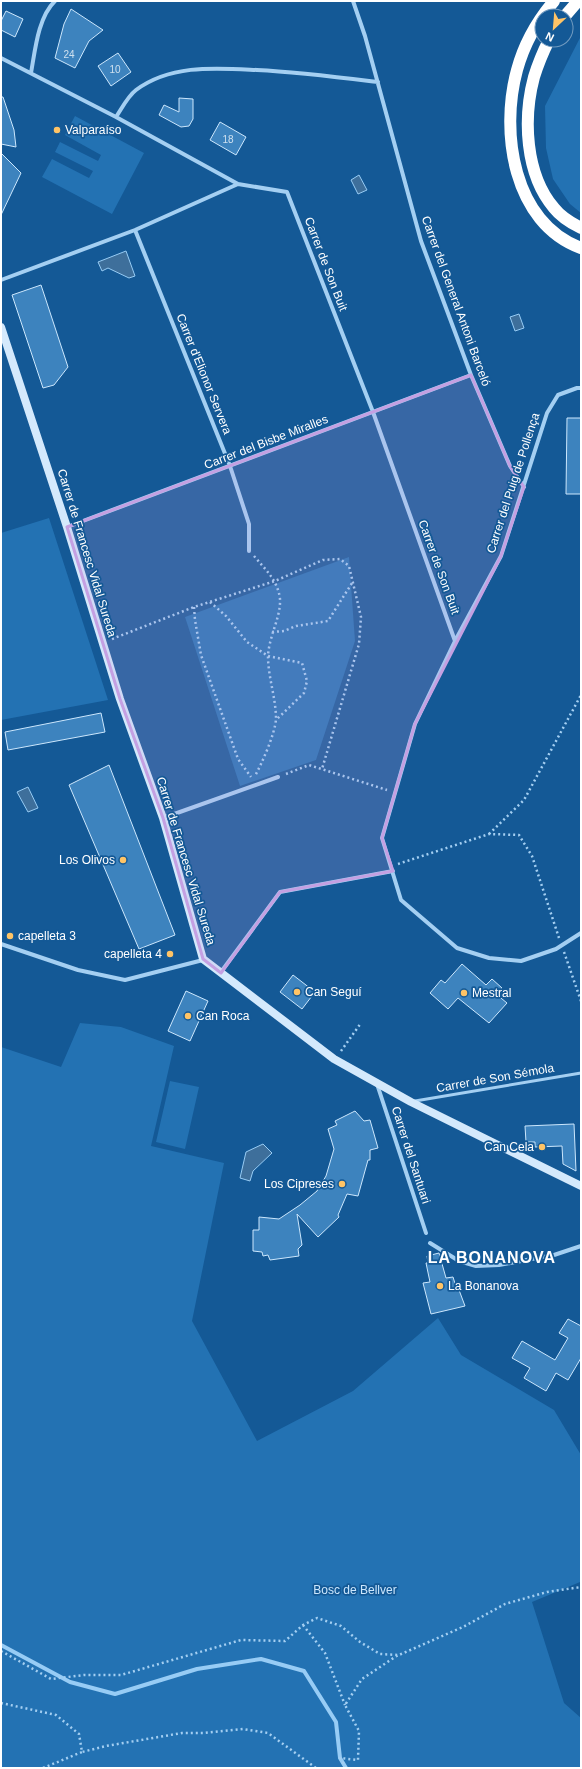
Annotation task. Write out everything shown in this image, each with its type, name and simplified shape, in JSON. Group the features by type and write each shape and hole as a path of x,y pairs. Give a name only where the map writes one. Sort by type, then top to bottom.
{"highway":[{"path":"554,1 533,30 517,70 511,107 512,148 522,188 535,212 558,235 581,248"},
{"path":"546,48 538,64 531,91 528,120 532,157 540,187 547,200 564,218 581,228"}],"street":[{"path":"31,73 39,33 50,6 54,1"},
{"name":"Carrer del General Antoni Barceló","path":"353,1 378,82 421,241 471,375 510,466 524,487"},
{"name":"Carrer de Son Buit","path":"1,58 116,116 238,184 287,192 373,412 455,641"},
{"path":"116,116 135,90 161,76 188,70 211,68 307,72 378,82"},
{"path":"1,280 135,230 238,184"},
{"name":"Carrer d'Elionor Servera","path":"135,230 230,466 249,524 249,551"},
{"name":"Carrer de Francesc Vidal Sureda","path":"1,328 67,527 120,699 163,818 203,959 334,1059 411,1102 581,1186"},
{"name":"Carrer del Bisbe Miralles","path":"67,527 471,375"},
{"name":"Carrer del Puig de Pollença","path":"581,388 558,395 547,413 501,556 455,641 415,724 382,838 401,900 457,948 489,958 521,961 556,949 581,933"},
{"path":"163,818 278,777"},
{"path":"221,973 280,892 392,869"},
{"path":"1,944 78,970 125,980 203,959"},
{"name":"Carrer del Santuari","path":"377,1084 426,1233"},
{"path":"430,1243 460,1262 476,1266 499,1265 554,1255 581,1246"}],"lane":[{"name":"Carrer de Son Sémola","path":"411,1102 581,1072"}],"path":[{"path":"194,607 201,654 238,759 253,780 264,760 276,721 268,656 280,600 275,581 249,551"},
{"path":"102,642 194,607 275,581 323,560 340,558 349,566 352,584 361,617 359,644 322,769"},
{"path":"272,632 284,631 296,626 328,622 352,584"},
{"path":"210,602 226,616 247,642 268,656 302,663 307,681 304,693 276,721"},
{"path":"489,834 524,800 581,695"},
{"path":"278,777 309,765 395,793"},
{"path":"392,869 489,834 519,835 532,856 581,1001"},
{"path":"334,1059 361,1023"},
{"path":"345,1705 362,1679 399,1655 463,1627 505,1604 547,1592 581,1587"},
{"path":"1,1651 51,1679 84,1675 121,1675 241,1640 285,1641 303,1625 317,1618 341,1626 360,1642 380,1654 399,1655"},
{"path":"303,1625 326,1653 345,1705 359,1731 358,1760 340,1758 346,1768"},
{"path":"1,1703 56,1715 79,1734 82,1752"},
{"path":"43,1768 82,1752 106,1746 182,1733 204,1733 243,1729 268,1733 316,1768"}],"highlighted area":[{"path":"471,375 510,466 524,487 501,556 415,724 382,838 393,871 280,892 221,973 203,959 163,818 120,699 67,527"}],"green space":[{"path":"581,36 581,213 570,204 553,179 546,148 545,106"},
{"path":"75,116 144,153 112,214 42,177 52,159 89,178 93,171 55,152 60,142 98,161 101,155 65,135"},
{"path":"49,518 108,700 1,720 1,533"},
{"path":"349,557 355,641 316,760 240,786 185,617"},
{"name":"Bosc de Bellver","path":"80,1023 121,1027 174,1046 151,1146 224,1163 192,1321 257,1441 353,1391 438,1318 461,1355 554,1410 581,1455 581,1584 580,1582 532,1602 564,1703 581,1718 581,1768 1,1768 1,1047 61,1067"},
{"path":"170,1081 199,1087 185,1149 156,1142"}],"shaded area":[{"path":"359,175 367,190 358,194 351,180"},
{"path":"126,251 135,276 129,278 108,268 102,271 98,262"},
{"path":"519,314 524,328 515,331 510,317"},
{"path":"28,787 38,808 28,812 17,792"},
{"path":"263,1144 272,1153 253,1171 250,1181 240,1178 246,1152"}],"building":[{"path":"71,9 103,30 89,41 75,68 55,58 64,24"},
{"path":"6,11 23,19 15,37 1,30 1,21"},
{"path":"118,53 131,72 111,86 98,66"},
{"path":"1,97 3,97 14,130 16,147 1,144"},
{"path":"179,98 193,99 193,119 189,126 181,127 159,115 164,105 179,112"},
{"path":"220,122 246,137 236,155 210,140"},
{"path":"1,153 21,173 1,215"},
{"path":"41,285 68,367 54,385 43,388 12,295"},
{"path":"567,418 581,418 581,494 566,494"},
{"path":"101,713 105,732 8,750 5,732"},
{"name":"Los Olivos","path":"109,765 175,935 139,949 69,785"},
{"name":"Mestral","path":"462,964 486,985 492,979 502,988 496,994 507,1003 489,1023 458,998 448,1009 430,993 441,980 445,983"},
{"name":"Can Seguí","path":"293,975 315,992 302,1009 280,992"},
{"name":"Can Roca","path":"186,991 208,1001 190,1041 168,1031"},
{"name":"Los Cipreses","path":"355,1111 364,1121 370,1120 378,1148 370,1150 370,1160 368,1160 358,1196 347,1194 338,1215 339,1217 318,1237 297,1214 302,1245 298,1249 299,1256 270,1260 268,1255 263,1256 262,1252 253,1251 253,1230 259,1230 259,1217 279,1219 317,1191 326,1176 334,1149 328,1129 337,1125 335,1121"},
{"name":"Can Cela","path":"574,1124 576,1171 563,1164 562,1146 535,1147 535,1142 526,1142 525,1126"},
{"name":"La Bonanova","path":"439,1253 446,1278 453,1277 457,1290 459,1290 465,1306 431,1314 423,1283 430,1282 426,1263 428,1263 427,1256"},
{"path":"568,1319 581,1326 581,1358 568,1380 556,1373 546,1391 524,1378 530,1368 512,1358 522,1341 555,1360 568,1338 559,1333"}],"waterway":[{"path":"1,1645 70,1682 115,1694 197,1669 261,1659 304,1671 336,1722 340,1758 346,1768"}],"place":[{"name":"Valparaíso","path":"57,130"},
{"name":"Los Olivos","path":"123,860"},
{"name":"capelleta 3","path":"10,936"},
{"name":"capelleta 4","path":"170,954"},
{"name":"Can Seguí","path":"297,992"},
{"name":"Mestral","path":"464,993"},
{"name":"Can Roca","path":"188,1016"},
{"name":"Can Cela","path":"542,1147"},
{"name":"Los Cipreses","path":"342,1184"},
{"name":"La Bonanova","path":"440,1286"}],"district":[{"name":"LA BONANOVA","path":"492,1257"}]}
